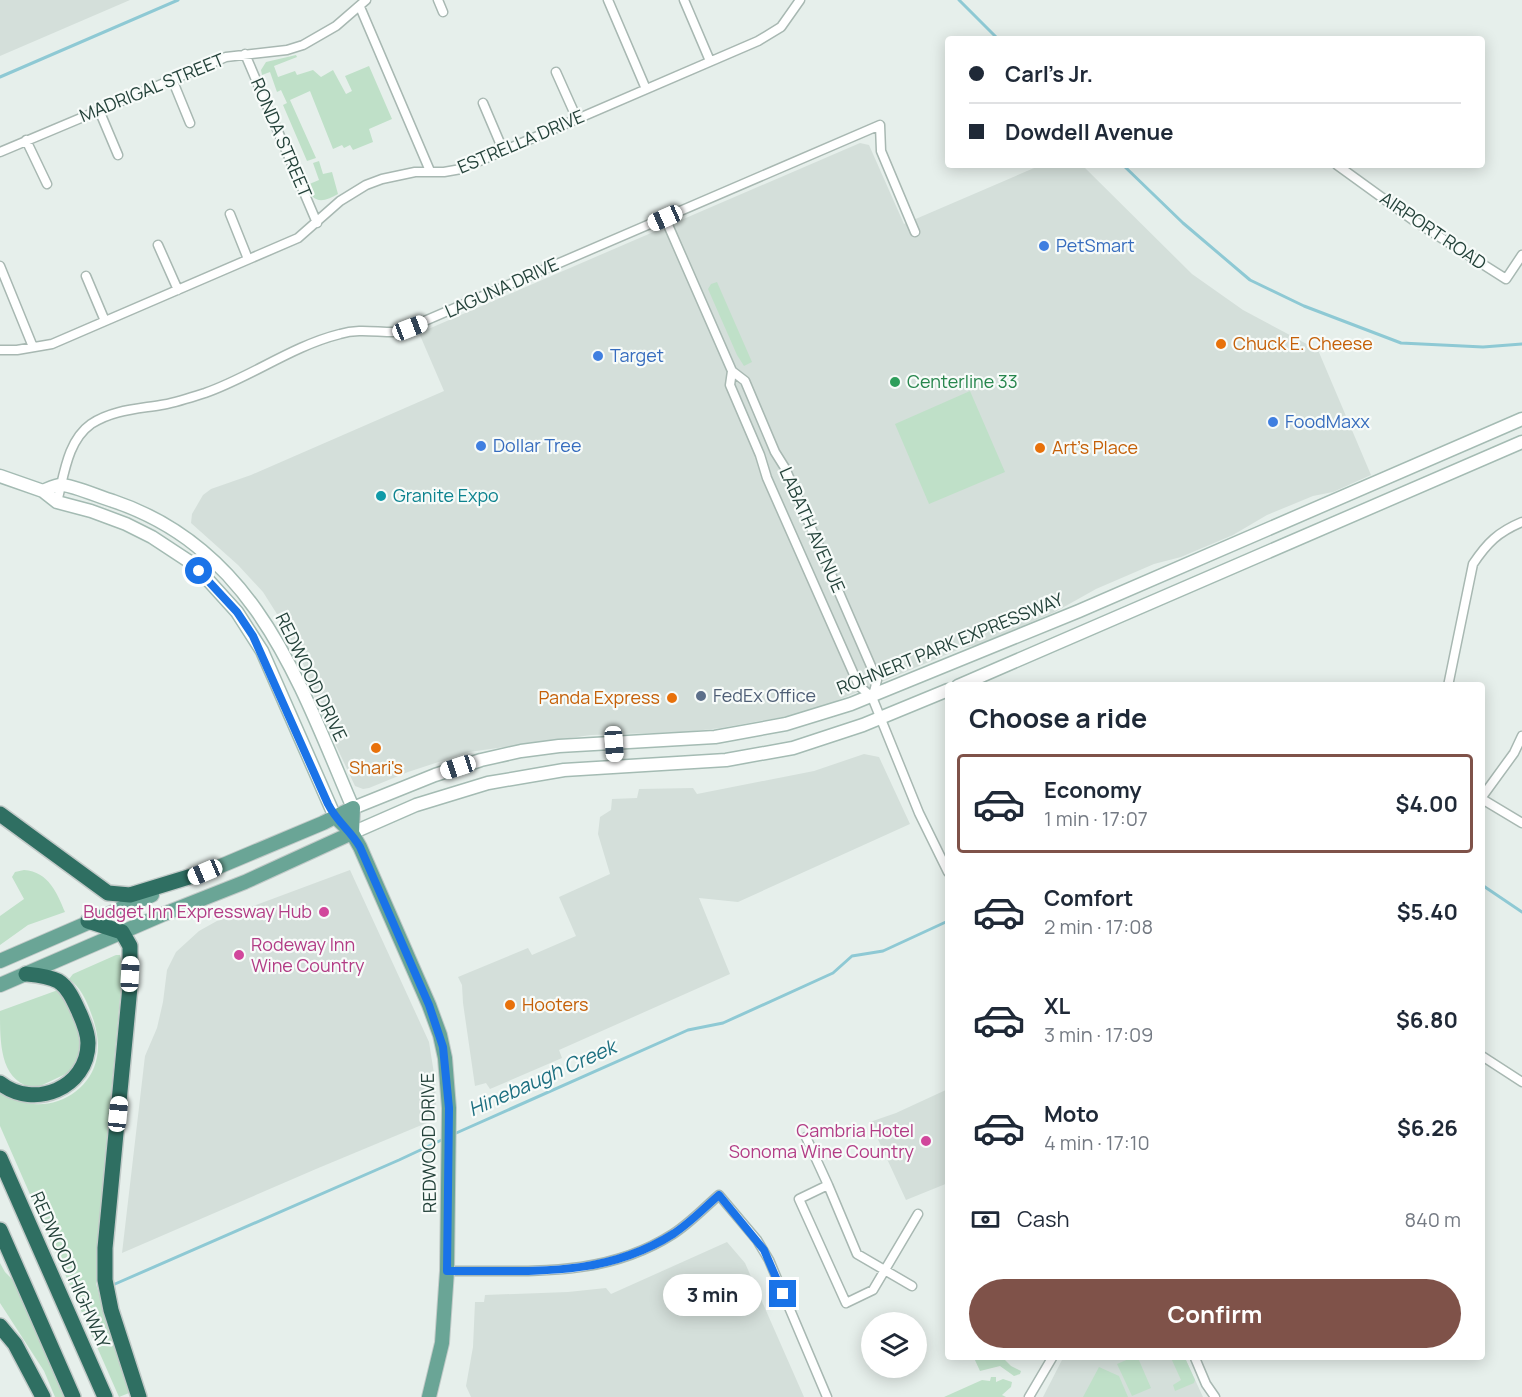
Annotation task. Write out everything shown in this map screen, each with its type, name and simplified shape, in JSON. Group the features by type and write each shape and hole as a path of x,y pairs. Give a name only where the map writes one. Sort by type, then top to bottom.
{"highway":[{"path":"0,814 108,893 130,895 205,872"},
{"path":"88,921 122,932 130,946 130,987 105,1248 105,1280 111,1310 139,1397"},
{"path":"0,1083 11,1091 21,1094 44,1095 70,1083 81,1070 86,1056 88,1042 86,1027 75,1002 65,988 59,982 26,974"},
{"name":"REDWOOD HIGHWAY","path":"0,1158 105,1397"},
{"path":"0,1230 73,1397"},
{"path":"0,1326 15,1344 43,1397"}],"main road":[{"name":"ROHNERT PARK EXPRESSWAY","path":"0,962 88,921 335,818 352,808 435,775 481,760 531,750 715,737 752,731 817,715 872,697 1079,611 1522,419"},
{"path":"967,682 1522,442"},
{"name":"REDWOOD DRIVE","path":"0,476 43,491 57,502 126,524 152,537 190,562 227,600 243,620 262,651 335,818 352,833 400,937 440,1035 448,1084 447,1271 442,1343 429,1397"},
{"path":"43,491 61,485"},
{"name":"REDWOOD DRIVE","path":"61,485 131,507 174,529 203,550 231,576 264,619 281,648 352,808 352,833"},
{"path":"1366,485 1375,506"},
{"path":"1254,536 1260,555"},
{"path":"0,986 122,932 245,882 416,804 488,783 564,770 672,765 749,756 793,748 881,718 945,691"},
{"path":"614,744 615,766"}],"street":[{"path":"438,0 443,12"},
{"path":"608,0 646,89"},
{"path":"684,0 710,61"},
{"name":"ESTRELLA DRIVE","path":"0,350 52,344 298,238 340,201 366,185 382,179 430,171 452,171 758,41 781,27 800,0"},
{"path":"363,3 430,171"},
{"name":"MADRIGAL STREET","path":"0,152 226,57 279,51 303,45 327,32 363,3"},
{"name":"RONDA STREET","path":"245,54 317,223"},
{"path":"555,72 577,119"},
{"path":"172,80 189,123"},
{"path":"483,103 504,150"},
{"path":"99,110 118,155"},
{"name":"LAGUNA DRIVE","path":"57,502 68,458 75,442 91,424 106,417 128,409 164,405 205,393 311,344 340,334 367,330 399,332 880,125 882,151 915,232"},
{"path":"26,140 47,184"},
{"name":"AIRPORT ROAD","path":"1341,168 1413,220 1506,279 1522,255"},
{"path":"230,214 248,259"},
{"name":"LABATH AVENUE","path":"665,218 732,371 745,381 853,624 877,680 872,697"},
{"path":"158,245 178,290"},
{"path":"0,266 33,347"},
{"path":"86,276 105,321"},
{"name":"LABATH AVENUE","path":"732,371 730,385 760,455 767,478 859,686 872,697 919,813 945,866"},
{"path":"1450,682 1473,564 1482,550 1503,530 1522,522"},
{"path":"1485,794 1514,753 1522,736"},
{"path":"1485,800 1522,823"},
{"path":"1485,1058 1522,1082"},
{"path":"806,1137 857,1254 912,1286"},
{"path":"828,1185 799,1199 846,1303 873,1290 918,1214"},
{"path":"447,1271 560,1271 611,1262 633,1255 676,1232 719,1195 757,1240 769,1260 827,1397"},
{"path":"1029,1397 1051,1360"},
{"path":"1196,1360 1206,1384 1215,1397"}],"shaded area":[{"path":"0,0 130,0 0,56"},
{"path":"860,143 869,145 904,224 1034,168 1085,168 1192,274 1243,310 1318,350 1371,475 1333,492 1313,496 1267,515 1233,535 1181,557 1154,564 1096,589 1055,612 822,707 799,714 721,728 685,732 591,735 469,752 363,789 355,786 317,705 306,670 282,622 263,592 238,565 191,523 192,514 203,495 211,489 251,475 444,391 419,333"},
{"path":"864,754 879,757 910,824 738,902 699,898 730,974 559,1050 562,1058 490,1089 486,1083 475,1086 462,985 458,977 528,948 532,955 576,936 559,897 610,874 598,834 600,817 611,810 612,799 637,798 639,789 693,788 697,794 814,771"},
{"path":"350,870 429,1042 435,1080 436,1119 122,1253 145,1056 157,1028 167,970 176,952 199,931 224,917"},
{"path":"945,1090 945,1184 906,1200 870,1122 896,1113"},
{"path":"727,1242 745,1263 804,1397 471,1397 466,1386 473,1347 475,1302 484,1302 485,1295 606,1288 611,1294"},
{"path":"1062,1360 1186,1360 1203,1397 1043,1397"}],"green space":[{"path":"296,55 297,57 274,66 278,77 295,71 297,75 313,70 321,77 333,70 346,94 352,91 345,76 369,66 392,119 369,129 373,142 353,150 350,145 344,148 342,145 333,149 310,91 290,100 316,158 307,161 283,105 287,103 281,90 277,92 270,72 262,75 261,70 266,62"},
{"path":"319,161 323,174 332,172 338,194 323,200 315,199 307,185 319,180 313,163"},
{"path":"717,282 752,362 744,366 708,289 711,284"},
{"path":"970,391 1005,472 929,504 895,424"},
{"path":"24,870 46,879 55,891 65,912 28,925 0,945 0,916 24,899 12,877 15,872"},
{"path":"120,955 123,966 103,1179 96,1284 129,1393 119,1397 0,1126 0,1089 13,1098 28,1103 43,1104 71,1095 83,1085 92,1072 98,1052 96,1029 85,998 69,979 73,974"},
{"path":"58,990 71,1008 82,1035 81,1054 72,1071 36,1088 24,1085 15,1079 4,1060 0,1011"},
{"path":"0,1263 12,1279 66,1397 55,1397 44,1371 0,1303"},
{"path":"975,1360 1005,1360 1021,1371 1020,1374 1014,1376 1000,1366 980,1371"},
{"path":"1126,1360 1139,1360 1151,1388 1132,1396 1117,1364"},
{"path":"1172,1360 1186,1360 1195,1380 1194,1383 1175,1391 1173,1385 1181,1380"},
{"path":"1099,1367 1119,1376 1128,1397 1083,1397"},
{"path":"991,1377 996,1377 996,1382 1003,1379 1012,1382 1011,1387 1002,1395 1006,1397 944,1397 982,1380 990,1381"}],"waterway":[{"path":"0,77 178,0"},
{"path":"959,0 995,36"},
{"path":"1126,168 1183,223 1250,280 1304,306 1401,343 1483,347 1522,344"},
{"name":"Hinebaugh Creek","path":"1485,887 1522,912"},
{"name":"Hinebaugh Creek","path":"454,1134 688,1030 723,1023 833,973 852,956 883,951 945,922"},
{"name":"Hinebaugh Creek","path":"115,1284 446,1138"}],"place":[{"name":"PetSmart","path":"1044,246"},
{"name":"Chuck E. Cheese","path":"1221,344"},
{"name":"Target","path":"598,356"},
{"name":"Centerline 33","path":"895,382"},
{"name":"FoodMaxx","path":"1273,422"},
{"name":"Dollar Tree","path":"481,446"},
{"name":"Art's Place","path":"1040,448"},
{"name":"Granite Expo","path":"381,496"},
{"name":"FedEx Office","path":"701,696"},
{"name":"Panda Express","path":"672,698"},
{"name":"Shari's","path":"376,748"},
{"name":"Budget Inn Expressway Hub","path":"324,912"},
{"name":"Rodeway Inn Wine Country","path":"239,955"},
{"name":"Hooters","path":"510,1005"},
{"name":"Cambria Hotel Sonoma Wine Country","path":"926,1141"}],"route":[{"path":"199,571 237,612 262,651 328,804 335,818 352,833 360,847 440,1035 445,1058 449,1108 447,1271 560,1271 611,1262 633,1255 676,1232 719,1195 764,1250 783,1294"}]}
